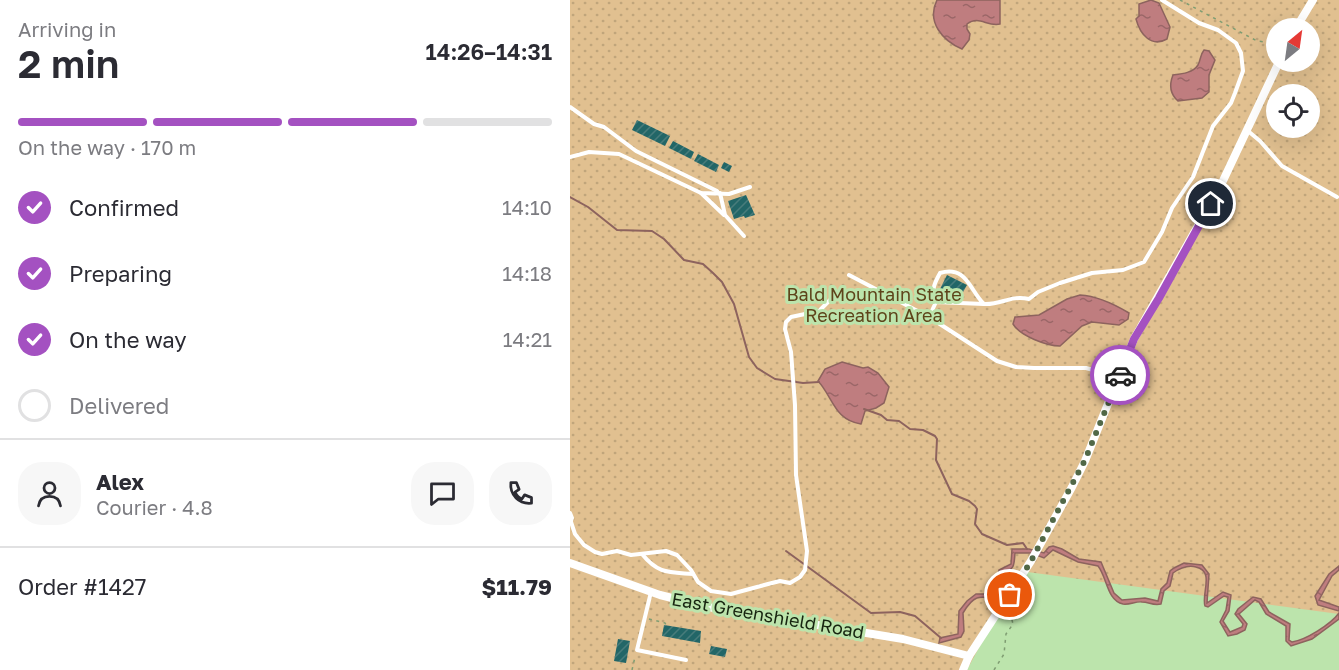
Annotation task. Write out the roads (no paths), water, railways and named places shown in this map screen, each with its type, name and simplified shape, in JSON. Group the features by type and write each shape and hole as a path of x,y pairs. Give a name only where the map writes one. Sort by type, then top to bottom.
{"street":[{"path":"1302,18 1313,0"},
{"path":"963,670 969,656 1031,561 1085,460 1134,339 1221,185 1275,72"},
{"name":"East Greenshield Road","path":"570,563 651,592 708,607 903,639 969,656"}],"lane":[{"path":"936,302 990,304 1018,296 1029,299 1045,288 1092,273 1124,270 1144,262 1162,232 1172,208 1193,177 1213,126 1235,93 1243,71 1241,53 1230,37 1199,23 1162,0"},
{"path":"570,107 594,124 604,127 636,151 720,192 729,194 750,187"},
{"path":"1247,131 1260,141 1282,166 1337,197"},
{"path":"570,157 589,152 618,154 701,193 744,236"},
{"path":"701,193 720,192"},
{"path":"720,192 725,215"},
{"path":"929,317 936,302 932,293 933,285 940,273 946,271 964,277 973,286 984,304"},
{"path":"849,275 929,317 997,361 1016,367 1086,368 1119,378"},
{"path":"570,513 575,534 584,545 595,552 602,554 617,551 631,555 656,551 670,552 684,560 698,582 707,590 731,594 780,581 790,583 800,577 805,570 807,551 796,475 795,405 791,352 785,329 786,322 791,317 819,311 833,297"},
{"path":"642,554 651,565 660,570 694,574"},
{"path":"651,592 637,650 686,660"}],"water":[{"path":"937,0 1000,0 1000,24 975,21 967,24 969,40 962,49 955,46 938,30 934,16"},
{"path":"1151,0 1159,3 1170,27 1167,39 1156,42 1143,34 1136,19 1139,16 1139,4"},
{"path":"1204,50 1209,51 1215,60 1209,75 1209,92 1202,98 1178,101 1171,89 1173,75 1187,73 1196,68"},
{"path":"1080,295 1099,299 1129,313 1128,319 1119,325 1092,322 1082,326 1060,346 1034,340 1013,324 1015,317 1039,315 1067,299"},
{"path":"842,362 863,368 868,367 878,373 889,387 884,403 865,411 861,424 852,422 839,413 818,381 825,369"},
{"path":"1053,546 1079,559 1101,562 1114,593 1122,600 1145,598 1158,601 1170,571 1184,563 1202,565 1209,574 1207,603 1223,592 1231,595 1229,611 1223,621 1230,632 1242,627 1243,624 1235,614 1253,597 1261,599 1269,612 1290,624 1289,640 1292,642 1318,631 1339,613 1339,619 1312,639 1291,646 1286,641 1286,626 1266,614 1259,602 1255,600 1239,614 1247,624 1245,630 1228,636 1220,622 1226,610 1228,597 1224,596 1208,607 1205,606 1206,578 1202,569 1187,567 1173,573 1170,586 1164,591 1161,604 1140,602 1123,604 1110,594 1098,566 1078,562 1053,550 1044,558 1031,553 1015,553 1013,566 1003,573 999,593 993,598 981,597 973,600 963,613 964,631 961,637 939,643 940,638 958,634 959,611 967,601 976,594 992,594 997,586 999,570 1011,564 1012,549 1029,549 1044,553"},
{"path":"1339,566 1339,570 1332,576 1319,600 1339,607 1339,611 1318,605 1315,596 1329,574"}],"waterway":[{"path":"570,197 588,207 617,230 652,231 664,239 684,260 703,264 713,273 722,282 734,304 749,357 757,368 775,379 803,383 819,382"},
{"path":"864,409 881,415 887,420 899,421 910,429 923,430 935,436 937,439 936,460 952,494 975,506 977,509 975,524 982,534 1007,545 1023,543 1027,549"},
{"path":"786,551 871,613 900,612 915,616 941,638"}],"park label":[{"name":"Bald Mountain State Recreation Area","path":"874,304"}]}
